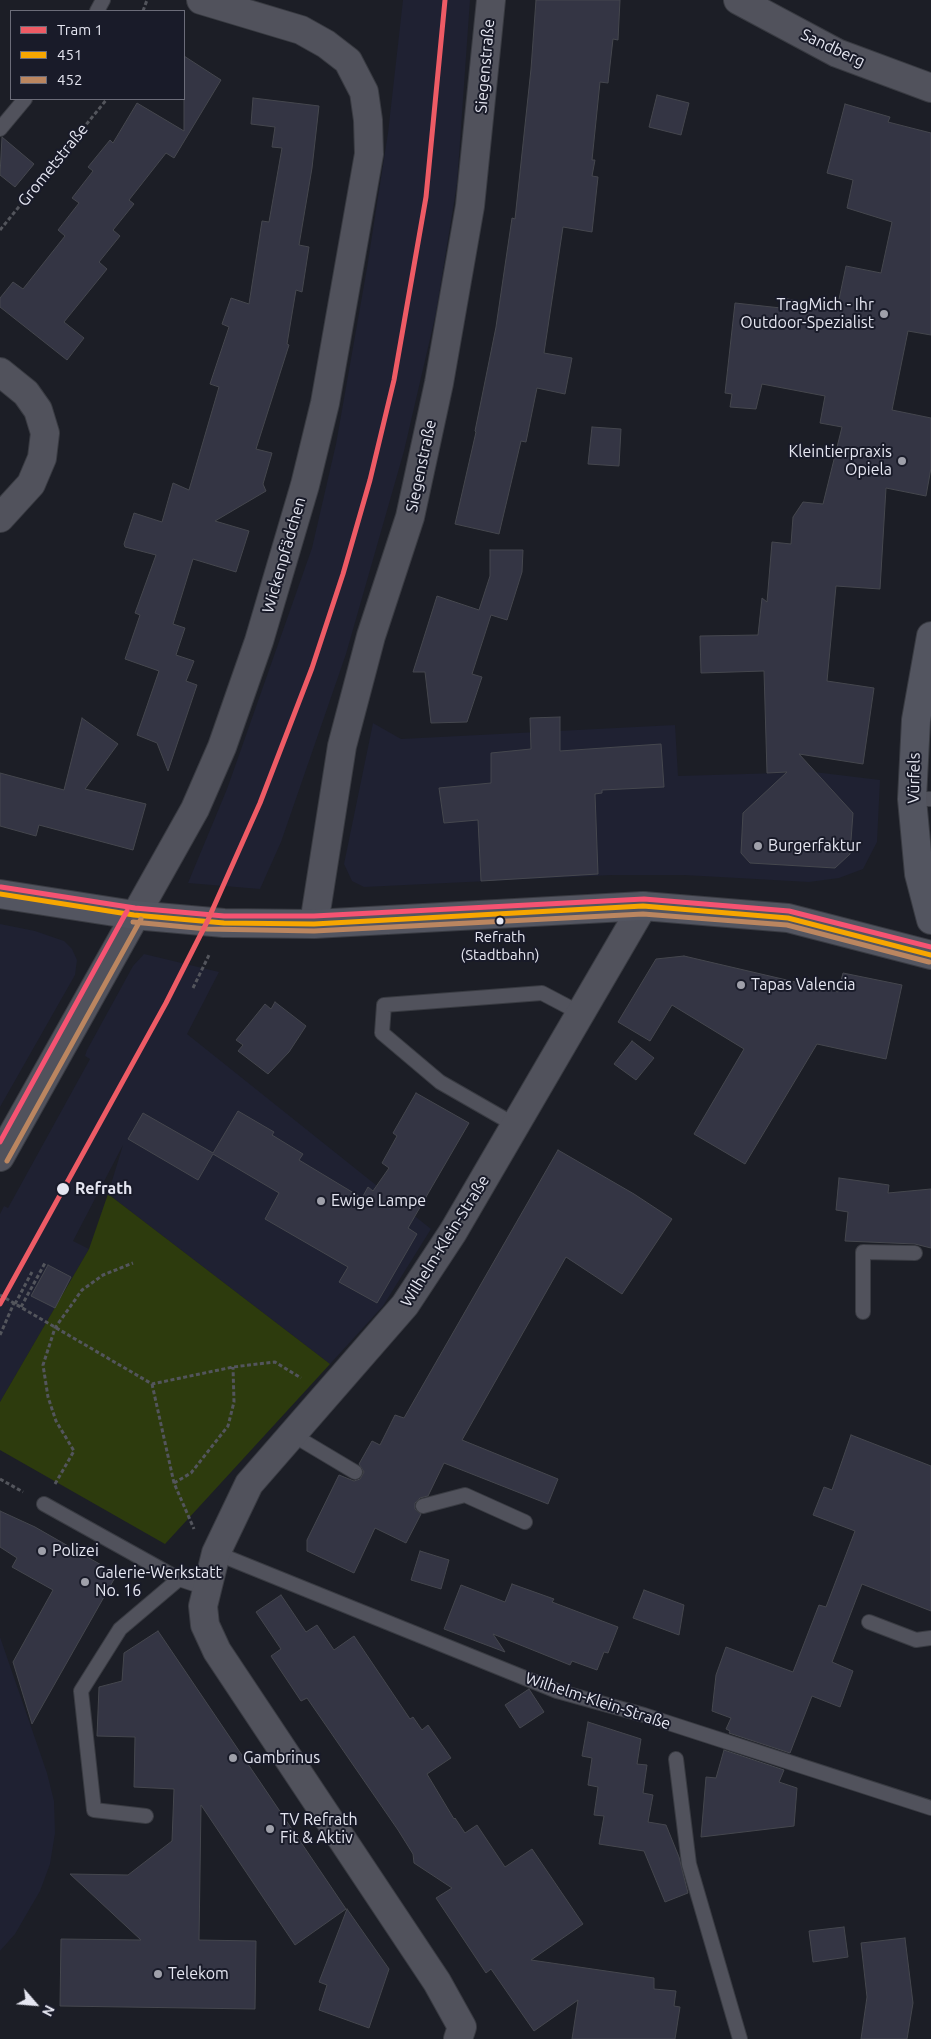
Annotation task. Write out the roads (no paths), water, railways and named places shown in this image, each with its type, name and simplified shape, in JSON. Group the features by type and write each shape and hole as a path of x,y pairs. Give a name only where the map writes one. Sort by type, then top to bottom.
{"main road":[{"name":"Vürfels","path":"931,636 916,720 922,799 919,874 931,920"},
{"path":"0,894 134,915 207,922 314,924 643,906 788,918 931,955"}],"street":[{"name":"Wickenpfädchen","path":"0,1157 195,809 218,756 278,580 305,485 325,403 368,154 368,120 364,92 348,61 326,44 301,30 201,0"},
{"name":"Siegenstraße","path":"314,924 342,746 372,636 410,517 439,383 470,206 491,0"},
{"name":"Sandberg","path":"738,0 837,53 931,88"},
{"path":"0,372 26,393 38,410 45,433 42,458 32,484 0,518"},
{"name":"Wilhelm-Klein-Straße","path":"458,2039 462,2027 437,1982 217,1650 205,1625 203,1606 216,1553 249,1484 405,1305 453,1232 643,906"}],"lane":[{"path":"0,129 24,100"},
{"path":"515,1126 440,1082 382,1034 384,1005 542,993 580,1013"},
{"path":"863,1312 863,1252 915,1253"},
{"path":"293,1435 354,1472"},
{"path":"423,1506 465,1495 525,1522"},
{"path":"44,1504 179,1579 206,1588"},
{"name":"Wilhelm-Klein-Straße","path":"216,1553 557,1691 644,1715 931,1808"},
{"path":"146,1816 94,1810 81,1691 120,1629 179,1579"},
{"path":"869,1622 916,1640 931,1638"},
{"path":"676,1758 689,1864 740,2039"}],"tram line":[{"name":"1","path":"0,1304 166,1003 207,922 260,803 312,668 343,574 370,480 394,380 426,197 445,0"}],"place":[{"name":"TragMich - Ihr Outdoor-Spezialist","path":"884,314"},
{"name":"Kleintierpraxis Opiela","path":"902,461"},
{"name":"Burgerfaktur","path":"758,846"},
{"name":"Refrath (Stadtbahn)","path":"500,921"},
{"name":"Tapas Valencia","path":"741,985"},
{"name":"Refrath","path":"63,1189"},
{"name":"Ewige Lampe","path":"321,1201"},
{"name":"Polizei","path":"42,1551"},
{"name":"Galerie-Werkstatt No. 16","path":"85,1582"},
{"name":"Gambrinus","path":"233,1758"},
{"name":"TV Refrath Fit & Aktiv","path":"270,1829"},
{"name":"Telekom","path":"158,1974"}]}
